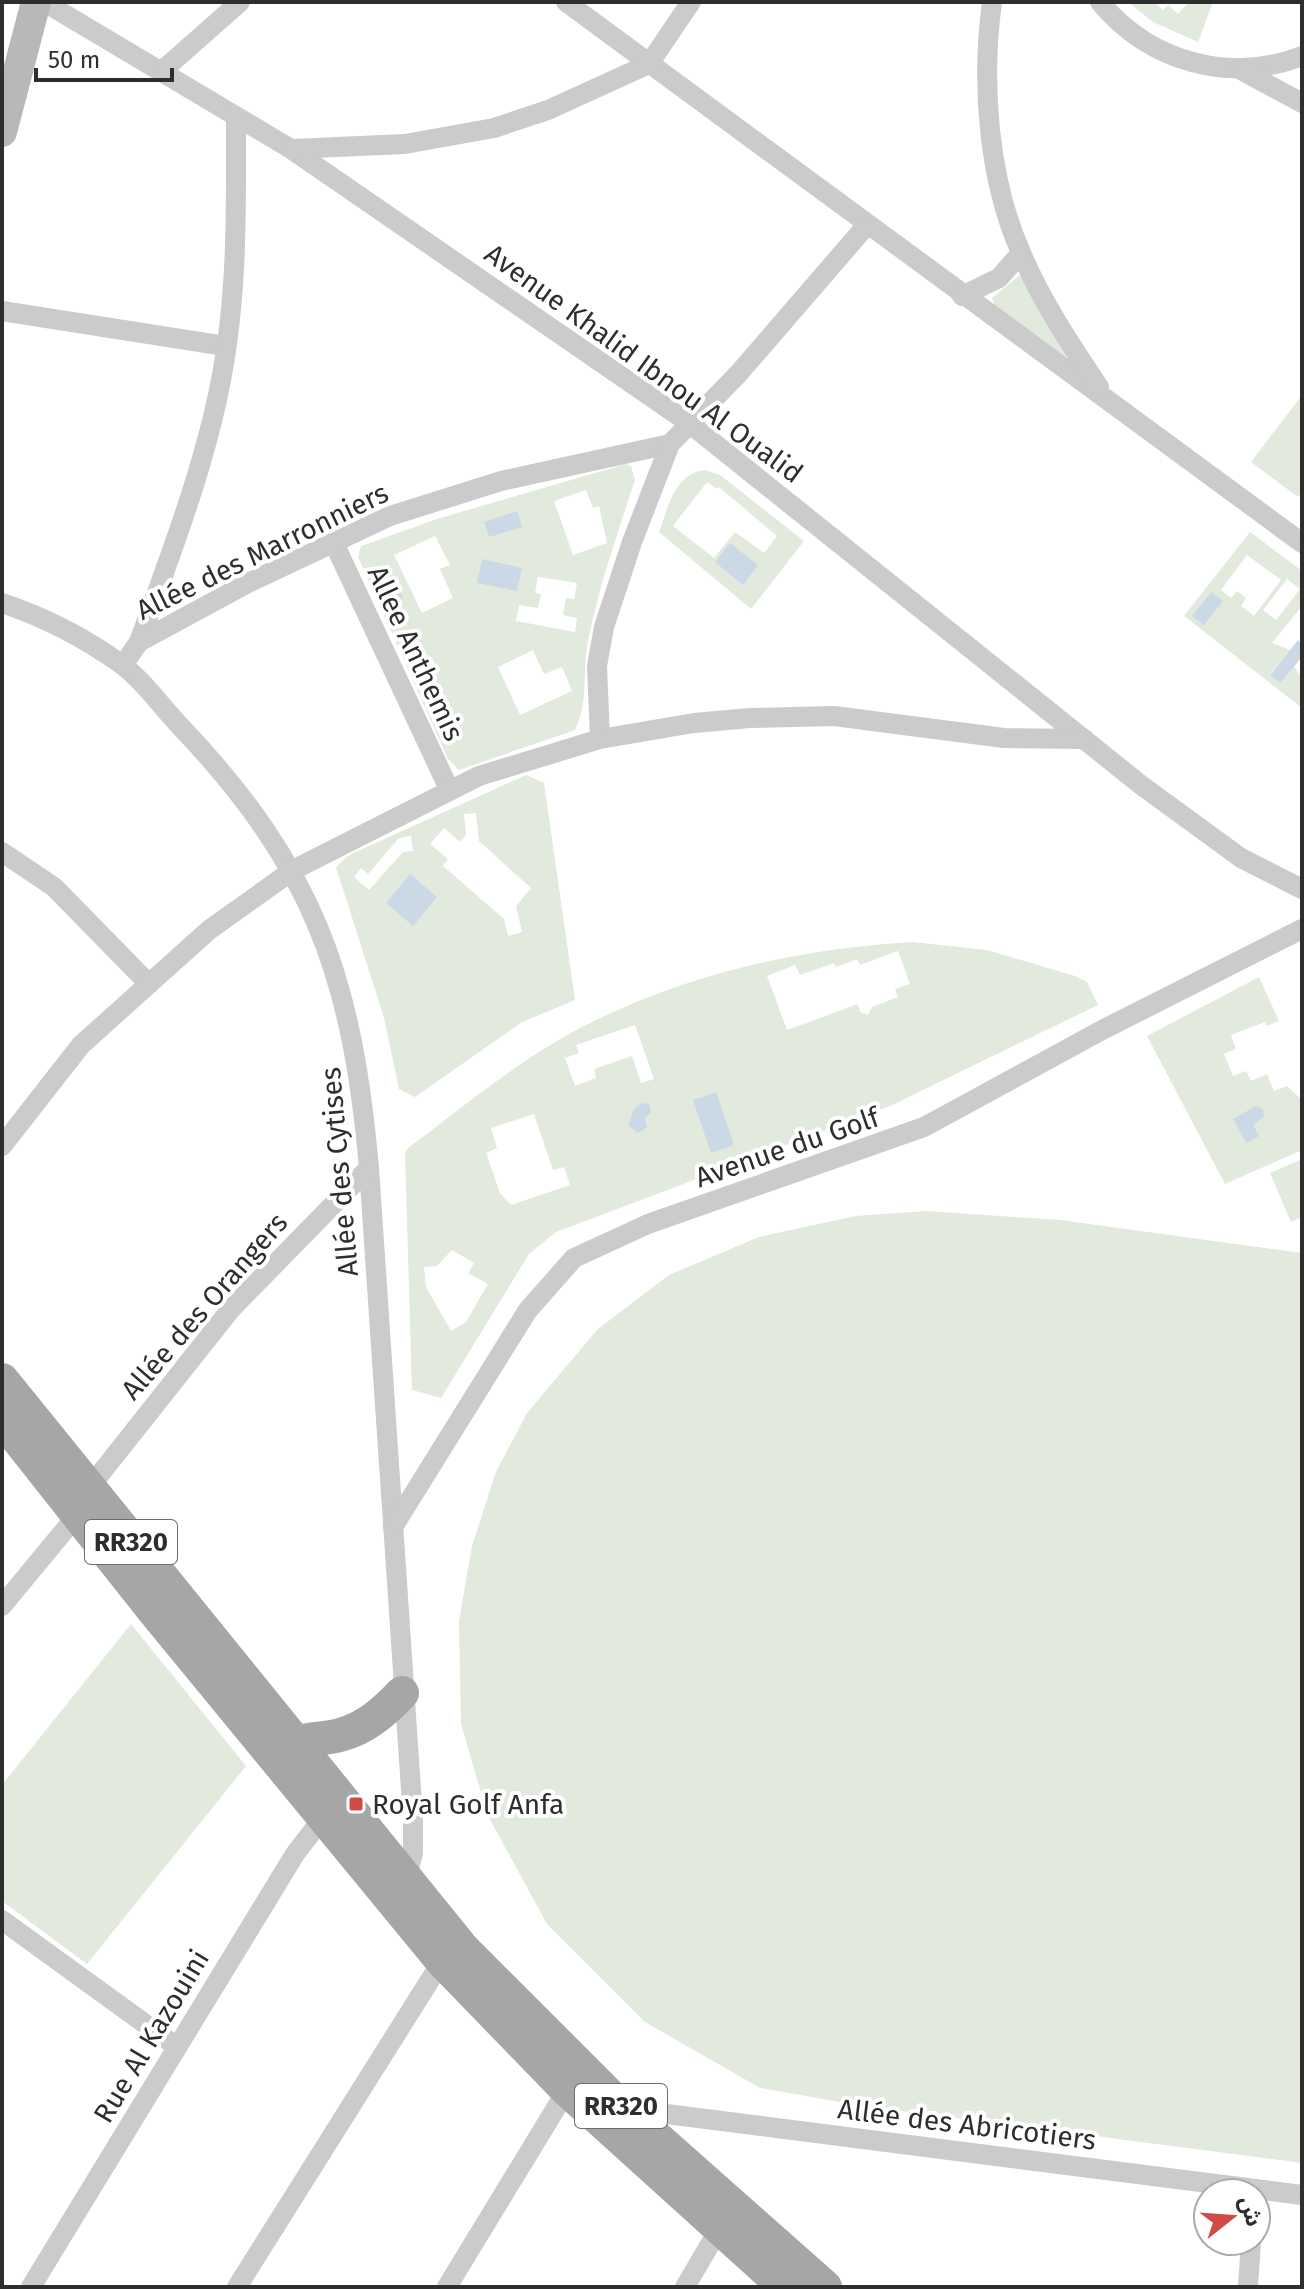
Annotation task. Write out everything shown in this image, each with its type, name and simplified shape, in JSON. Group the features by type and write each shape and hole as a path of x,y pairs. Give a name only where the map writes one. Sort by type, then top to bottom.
{"main road":[{"path":"2,132 36,2"},
{"name":"RR320","path":"2,1380 84,1501 400,1893 442,1961 567,2090 785,2287"},
{"name":"RR320","path":"4,1424 84,1501"},
{"path":"284,1750 356,1729 385,1710 402,1693"},
{"name":"RR320","path":"284,1750 328,1823 625,2109 825,2287"}],"street":[{"name":"Avenue Khalid Ibnou Al Oualid","path":"44,2 163,70 236,118 291,149 689,423 1084,739 1241,858 1302,889"},
{"path":"163,70 240,2"},
{"path":"566,2 866,226 1302,543"},
{"path":"291,149 405,144 494,128 548,110 649,64 691,2"},
{"path":"1100,2 1118,22 1158,50 1204,66 1237,69 1272,65 1302,56"},
{"path":"995,4 988,101 994,148 1021,253 1048,306 1105,397"},
{"path":"1237,69 1302,103"},
{"path":"139,642 189,502 214,413 235,261 236,118"},
{"path":"600,739 597,666 604,627 632,542 670,444 779,328 866,226"},
{"path":"962,296 999,278 1021,253"},
{"path":"2,311 225,346"},
{"name":"Allée des Marronniers","path":"123,665 139,642 333,541 445,497 670,444"},
{"name":"Allee Anthemis","path":"333,541 449,789"},
{"name":"Allée des Cytises","path":"2,603 55,624 123,665 229,778 293,870 337,974 363,1094 369,1168 402,1693 413,1819 413,1853 400,1893"},
{"path":"2,1146 81,1045 209,930 293,870 479,776 600,739 694,723 834,716 1004,738 1084,739"},
{"path":"2,852 54,887 149,984"},
{"name":"Avenue du Golf","path":"393,1527 528,1310 574,1258 648,1224 924,1127 1104,1029 1302,929"},
{"name":"Allée des Orangers","path":"2,1606 231,1309 369,1168"},
{"name":"Rue Al Kazouini","path":"31,2287 295,1854 312,1831 328,1823"},
{"path":"2,1920 177,2047"},
{"path":"237,2287 442,1961"},
{"path":"447,2287 567,2090"},
{"name":"Allée des Abricotiers","path":"625,2109 1192,2183"},
{"name":"Allée des Abricotiers","path":"1272,2192 1302,2195"},
{"path":"685,2287 719,2229"},
{"path":"1248,2287 1250,2257"}],"shaded area":[{"path":"1128,2 1154,2 1163,10 1168,5 1178,14 1189,2 1213,2 1198,42 1153,22"},
{"path":"1021,274 1081,367 995,307 992,298"},
{"path":"1302,395 1302,491 1298,497 1251,462"},
{"path":"626,464 631,466 635,480 591,625 583,700 575,730 459,770 448,759 358,557 361,546 440,518","holes":["586,490 593,508 599,506 607,543 573,555 554,501","435,536 450,565 440,569 453,598 422,613 394,555","538,577 577,583 574,599 566,598 563,615 577,618 575,632 516,621 519,605 538,608 541,594 535,593","533,650 544,674 562,667 572,691 520,715 498,667"]},
{"path":"705,470 720,475 804,541 751,609 659,532 674,493 686,478","holes":["707,482 717,489 719,487 777,536 764,553 735,532 714,558 673,526"]},
{"path":"1250,532 1302,571 1302,606 1272,643 1290,650 1270,674 1280,683 1294,666 1302,679 1302,708 1184,616","holes":["1247,555 1281,580 1254,616 1241,606 1246,598 1237,591 1231,598 1221,590","1287,579 1300,589 1276,620 1263,610"]},
{"path":"526,775 544,783 575,1000 522,1022 415,1097 399,1089 384,1018 336,867 349,855","holes":["476,813 479,841 531,888 516,906 522,932 508,936 504,919 443,866 448,859 430,844 444,828 460,842 466,835 464,814","411,836 413,851 403,852 369,890 354,877 361,868 368,874 399,838"]},
{"path":"912,942 987,950 1075,976 1087,982 1098,1005 890,1106 556,1232 529,1254 441,1398 412,1390 405,1154 408,1148 522,1063 603,1017 688,983 732,970 867,946","holes":["898,951 910,984 895,989 898,997 872,1007 868,1015 860,1012 858,1004 787,1030 767,976 795,965 800,975 857,959 860,965","635,1025 654,1079 641,1083 632,1056 594,1069 596,1078 575,1086 565,1058 579,1053 576,1045","534,1114 553,1170 564,1167 570,1185 511,1205 500,1193 486,1153 497,1148 491,1128","452,1250 474,1263 468,1273 488,1284 466,1322 451,1331 426,1287 424,1267 437,1266"]},
{"path":"1259,977 1279,1021 1267,1026 1265,1022 1231,1035 1236,1049 1224,1054 1233,1076 1246,1071 1251,1081 1267,1074 1274,1091 1287,1086 1302,1100 1302,1150 1225,1184 1147,1036"},
{"path":"1302,1159 1302,1217 1291,1222 1270,1173"},
{"path":"926,1211 1060,1220 1302,1253 1302,2163 863,2106 760,2088 645,2022 547,1924 488,1816 461,1724 459,1621 472,1546 496,1472 527,1413 598,1329 669,1275 759,1237 856,1216"},
{"path":"131,1624 246,1766 87,1964 2,1901 2,1785"}],"water":[{"path":"517,511 522,527 489,537 484,522"},
{"path":"730,543 758,565 743,585 715,562"},
{"path":"482,559 522,568 517,591 477,583"},
{"path":"389,570 403,598 398,604 388,605 375,577"},
{"path":"1211,592 1223,601 1204,625 1192,616"},
{"path":"1298,640 1302,644 1302,657 1280,683 1270,675"},
{"path":"410,874 437,897 413,926 386,903"},
{"path":"716,1092 734,1145 711,1153 693,1100"},
{"path":"642,1103 649,1104 651,1112 645,1118 647,1128 637,1133 628,1125 634,1109"},
{"path":"1256,1106 1263,1109 1264,1117 1253,1125 1259,1136 1246,1143 1233,1119"}],"place":[{"name":"Royal Golf Anfa","path":"356,1804"}]}
